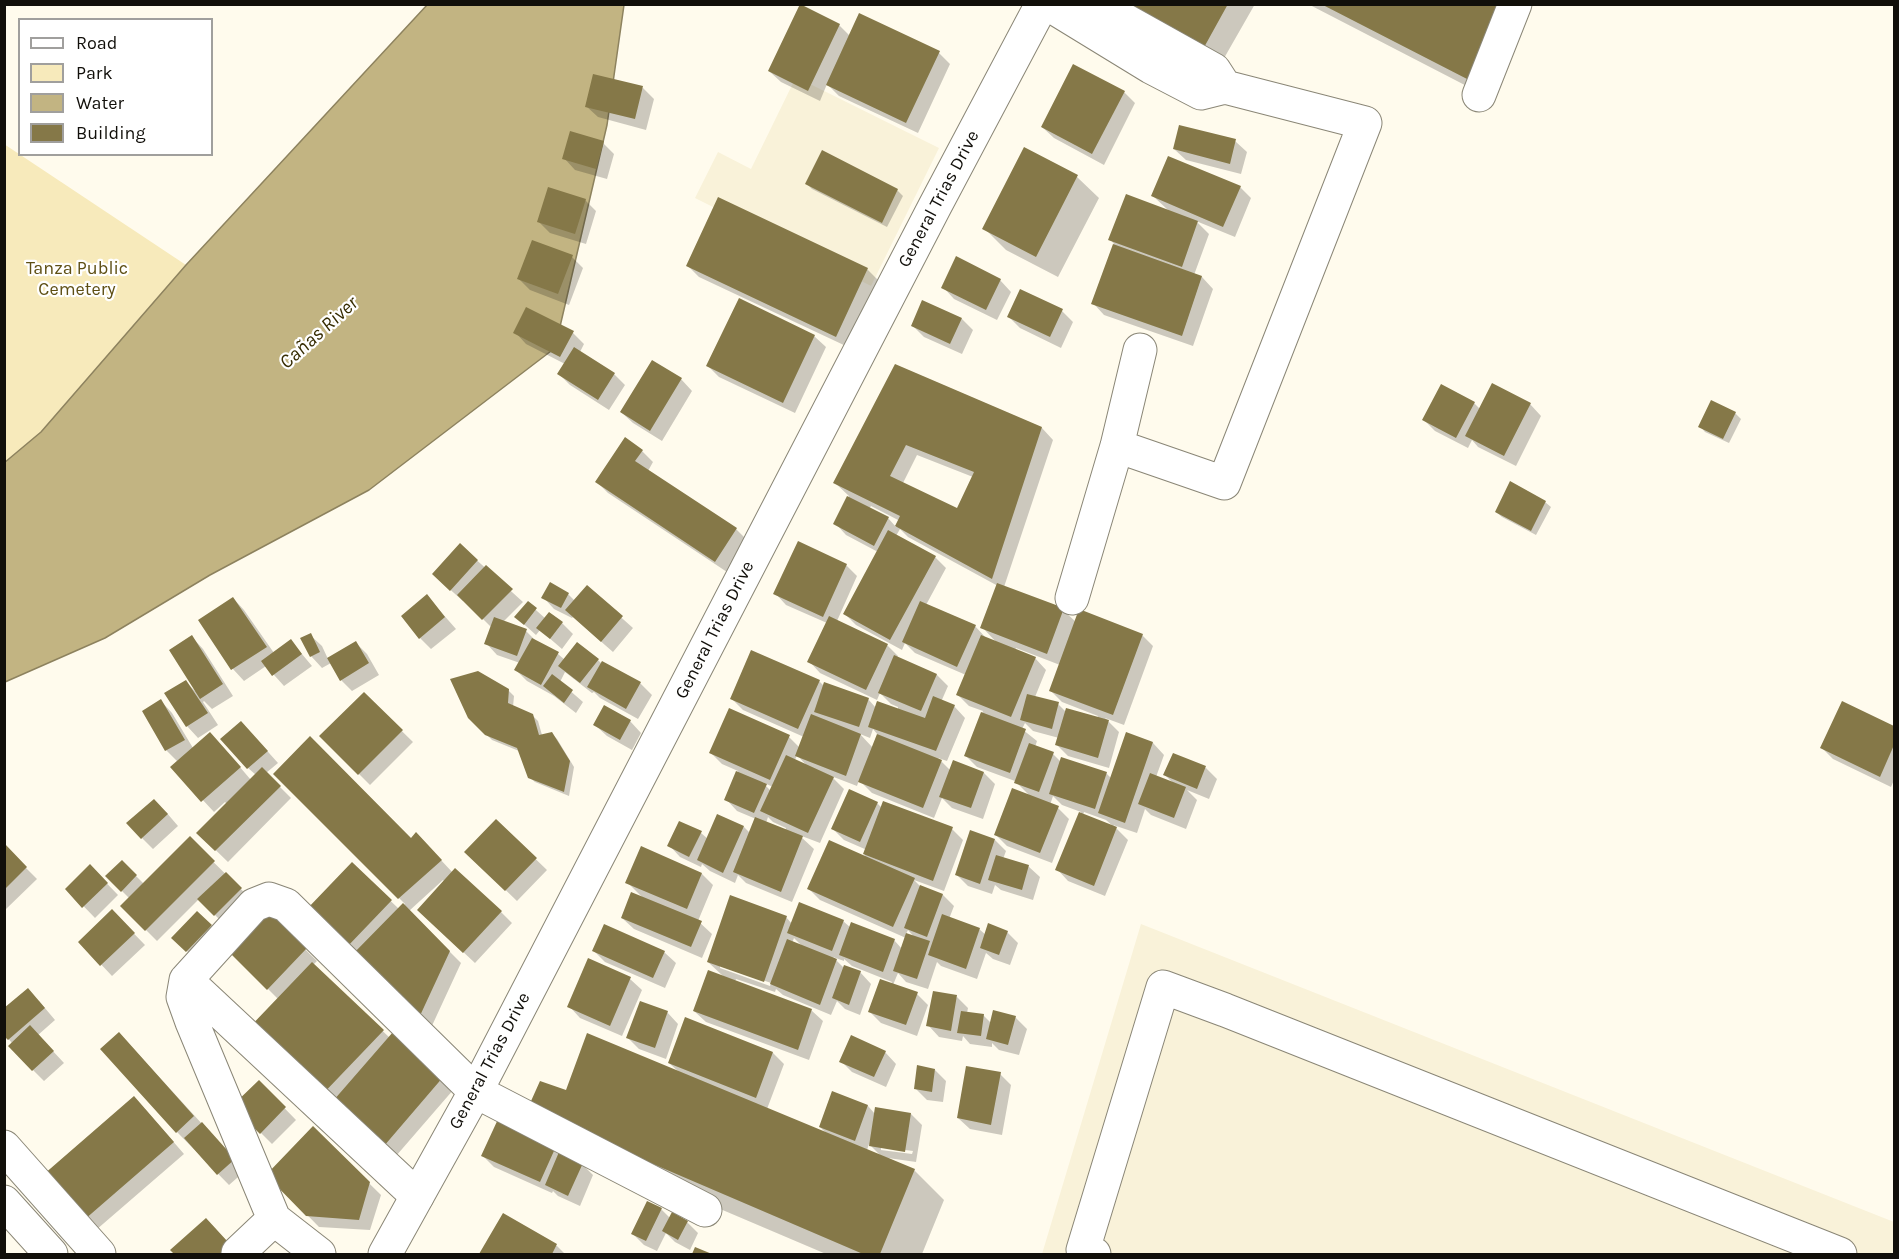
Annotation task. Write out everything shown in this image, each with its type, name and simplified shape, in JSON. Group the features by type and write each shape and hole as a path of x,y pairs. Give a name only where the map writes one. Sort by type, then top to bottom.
{"main road":[{"name":"General Trias Drive","path":"385,1254 475,1090 1042,4"},
{"path":"1048,4 1151,67 1201,93 1225,87 1365,123 1224,483 1117,446"},
{"path":"1096,4 1214,70 1225,87"},
{"path":"1479,95 1515,4"},
{"path":"1072,598 1117,446 1140,350"},
{"path":"319,1254 274,1219 183,997 186,980 254,905 269,899 286,905 475,1090 705,1210"},
{"path":"186,980 417,1196"},
{"path":"1094,1254 1083,1250 1163,987 1840,1254"},
{"path":"4,1146 99,1254"},
{"path":"4,1202 51,1254"},
{"path":"238,1253 274,1219"}],"shaded area":[{"path":"796,77 939,148 871,286 695,198 718,152 751,169"},
{"path":"1141,924 1894,1222 1894,1254 1042,1254"}],"green space":[{"name":"Tanza Public Cemetery","path":"4,144 18,153 18,156 22,156 186,265 41,432 5,463"}],"water":[{"name":"Cañas River","path":"427,5 624,5 607,125 555,348 369,490 210,575 105,638 5,682 4,463 41,432 186,265"}],"building":[{"path":"800,4 840,24 808,91 768,71"},
{"path":"1122,4 1228,4 1202,51"},
{"path":"1321,4 1498,4 1469,80"},
{"path":"859,13 940,51 906,123 826,85"},
{"path":"1073,64 1125,91 1092,154 1041,127"},
{"path":"593,74 643,86 635,119 585,107"},
{"path":"1179,125 1236,139 1230,164 1173,149"},
{"path":"570,131 604,141 596,169 562,159"},
{"path":"1024,147 1078,175 1036,257 982,229"},
{"path":"822,150 898,189 882,223 805,184"},
{"path":"1168,156 1241,186 1223,227 1151,196"},
{"path":"548,187 586,199 575,234 537,222"},
{"path":"1126,194 1198,221 1182,267 1108,240"},
{"path":"718,197 868,268 836,337 686,266"},
{"path":"532,240 573,255 558,294 517,279"},
{"path":"1113,244 1202,276 1182,336 1091,304"},
{"path":"956,256 1001,279 986,310 941,288"},
{"path":"1020,289 1063,309 1050,337 1007,317"},
{"path":"739,298 815,335 783,403 706,366"},
{"path":"922,300 962,318 950,344 911,326"},
{"path":"526,307 574,331 560,357 513,333"},
{"path":"574,347 615,373 598,400 557,374"},
{"path":"652,360 682,378 650,431 620,412"},
{"path":"895,364 1042,427 992,579 895,526 900,516 833,483","holes":["906,445 974,472 957,508 890,476"]},
{"path":"1492,383 1531,403 1504,456 1465,436"},
{"path":"1441,384 1475,402 1456,438 1422,420"},
{"path":"1711,400 1736,412 1723,439 1698,427"},
{"path":"625,437 643,450 635,461 737,528 715,562 595,482"},
{"path":"1510,481 1546,501 1531,531 1495,512"},
{"path":"847,496 889,517 874,546 833,524"},
{"path":"888,530 936,556 890,640 843,614"},
{"path":"798,541 847,564 823,617 773,594"},
{"path":"460,543 478,560 450,591 432,574"},
{"path":"486,565 513,589 482,620 457,595"},
{"path":"550,582 569,593 561,608 541,598"},
{"path":"997,583 1064,608 1047,654 980,628"},
{"path":"587,585 623,616 601,642 565,610"},
{"path":"427,594 445,617 419,639 401,616"},
{"path":"233,597 267,647 231,670 198,620"},
{"path":"528,601 537,608 524,625 514,617"},
{"path":"920,601 976,625 957,667 902,642"},
{"path":"1079,609 1143,634 1113,715 1049,691"},
{"path":"549,612 563,622 550,639 536,628"},
{"path":"829,616 888,644 866,690 807,662"},
{"path":"494,617 527,629 517,656 484,644"},
{"path":"311,633 320,652 310,657 300,638"},
{"path":"192,635 223,684 200,699 169,650"},
{"path":"981,635 1036,657 1011,717 956,695"},
{"path":"532,638 559,652 541,685 514,670"},
{"path":"291,639 302,654 272,676 261,661"},
{"path":"356,641 369,663 340,681 327,658"},
{"path":"577,642 599,659 580,683 558,666"},
{"path":"751,650 820,680 798,729 730,699"},
{"path":"894,655 937,674 921,711 878,693"},
{"path":"602,661 641,682 626,709 587,687"},
{"path":"478,671 509,689 508,703 533,714 539,735 552,732 570,761 564,792 528,778 517,748 485,735 468,718 450,679"},
{"path":"552,674 573,690 564,703 543,686"},
{"path":"186,680 208,713 186,727 164,693"},
{"path":"824,682 869,698 859,727 814,712"},
{"path":"364,692 403,730 358,775 319,736"},
{"path":"1027,694 1059,702 1052,729 1020,720"},
{"path":"933,696 955,705 936,751 868,727 877,701 925,718"},
{"path":"161,699 185,740 165,751 142,711"},
{"path":"1842,701 1894,726 1894,745 1880,777 1820,748"},
{"path":"604,705 631,720 620,740 593,725"},
{"path":"729,708 790,735 770,780 709,753"},
{"path":"1066,708 1109,720 1098,758 1055,745"},
{"path":"981,712 1026,729 1010,773 964,756"},
{"path":"811,714 861,734 846,776 795,756"},
{"path":"241,721 268,751 247,769 220,739"},
{"path":"210,732 241,767 201,802 170,767"},
{"path":"1126,732 1153,742 1125,823 1098,813"},
{"path":"877,734 942,760 923,808 858,782"},
{"path":"310,736 411,838 416,832 442,860 398,899 273,774"},
{"path":"1029,743 1054,752 1039,792 1014,783"},
{"path":"1173,753 1206,766 1197,789 1163,775"},
{"path":"786,755 834,777 808,833 760,811"},
{"path":"1061,757 1107,772 1095,809 1049,794"},
{"path":"953,760 984,772 971,808 939,797"},
{"path":"262,767 281,786 215,851 196,833"},
{"path":"736,771 767,784 754,813 724,800"},
{"path":"1150,773 1186,787 1174,818 1138,804"},
{"path":"1012,788 1059,806 1040,853 994,835"},
{"path":"849,789 878,802 860,842 831,829"},
{"path":"154,799 168,814 141,839 126,823"},
{"path":"883,801 953,827 933,881 863,854"},
{"path":"1079,812 1117,827 1094,886 1055,870"},
{"path":"717,814 744,826 723,873 697,860"},
{"path":"755,817 803,836 781,892 733,872"},
{"path":"496,819 537,858 505,891 464,852"},
{"path":"679,821 702,831 689,857 667,846"},
{"path":"970,830 995,839 980,884 955,875"},
{"path":"190,836 215,861 145,931 120,906"},
{"path":"829,840 915,878 893,927 807,889"},
{"path":"5,844 27,867 5,889"},
{"path":"641,846 702,873 687,909 625,883"},
{"path":"996,855 1029,865 1022,890 988,880"},
{"path":"122,860 137,875 121,892 105,876"},
{"path":"352,862 392,900 346,948 306,910"},
{"path":"90,864 108,883 82,908 65,889"},
{"path":"455,868 502,911 463,953 417,910"},
{"path":"226,872 242,888 214,916 197,899"},
{"path":"920,885 943,894 927,937 904,928"},
{"path":"631,892 702,921 691,947 621,918"},
{"path":"730,895 787,916 764,982 707,962"},
{"path":"799,902 844,920 832,951 787,933"},
{"path":"403,903 450,951 418,1020 351,956"},
{"path":"263,906 307,948 267,990 224,947"},
{"path":"112,909 135,933 100,966 78,942"},
{"path":"197,911 212,925 186,952 171,938"},
{"path":"942,914 980,928 966,969 928,955"},
{"path":"851,922 895,939 883,972 839,955"},
{"path":"988,923 1008,931 999,955 980,948"},
{"path":"604,924 665,951 653,978 592,951"},
{"path":"906,933 930,941 917,979 893,971"},
{"path":"787,939 837,959 820,1005 770,984"},
{"path":"588,958 631,977 610,1026 567,1007"},
{"path":"312,962 384,1030 317,1100 245,1032"},
{"path":"844,965 861,971 849,1005 832,998"},
{"path":"708,970 812,1009 798,1050 693,1011"},
{"path":"880,979 918,992 906,1025 868,1012"},
{"path":"28,988 45,1008 8,1040 4,1036 4,1008"},
{"path":"933,991 957,995 951,1031 926,1026"},
{"path":"640,1001 668,1011 655,1048 626,1038"},
{"path":"993,1010 1016,1016 1008,1045 986,1039"},
{"path":"961,1011 984,1014 981,1036 957,1033"},
{"path":"685,1017 773,1052 756,1098 668,1063"},
{"path":"30,1025 54,1051 32,1071 8,1046"},
{"path":"119,1032 194,1116 176,1133 100,1049"},
{"path":"393,1032 444,1076 384,1146 333,1101"},
{"path":"587,1033 915,1169 880,1254 863,1254 527,1110 540,1081 566,1090"},
{"path":"851,1035 886,1051 874,1077 839,1062"},
{"path":"917,1065 935,1069 932,1092 914,1089"},
{"path":"966,1066 1001,1072 991,1125 957,1118"},
{"path":"259,1080 286,1107 260,1134 232,1106"},
{"path":"832,1091 868,1105 855,1141 819,1127"},
{"path":"134,1096 174,1142 84,1220 43,1175"},
{"path":"875,1107 911,1113 905,1152 869,1146"},
{"path":"499,1117 558,1142 540,1182 481,1156"},
{"path":"202,1122 235,1159 217,1175 184,1138"},
{"path":"313,1126 370,1182 359,1220 306,1216 266,1175"},
{"path":"559,1152 583,1163 568,1196 545,1185"},
{"path":"647,1201 662,1208 646,1241 631,1234"},
{"path":"672,1212 688,1221 678,1240 662,1231"},
{"path":"503,1213 557,1244 552,1254 479,1254"},
{"path":"206,1218 239,1254 174,1254 170,1250"},
{"path":"695,1247 712,1254 692,1254"}]}
